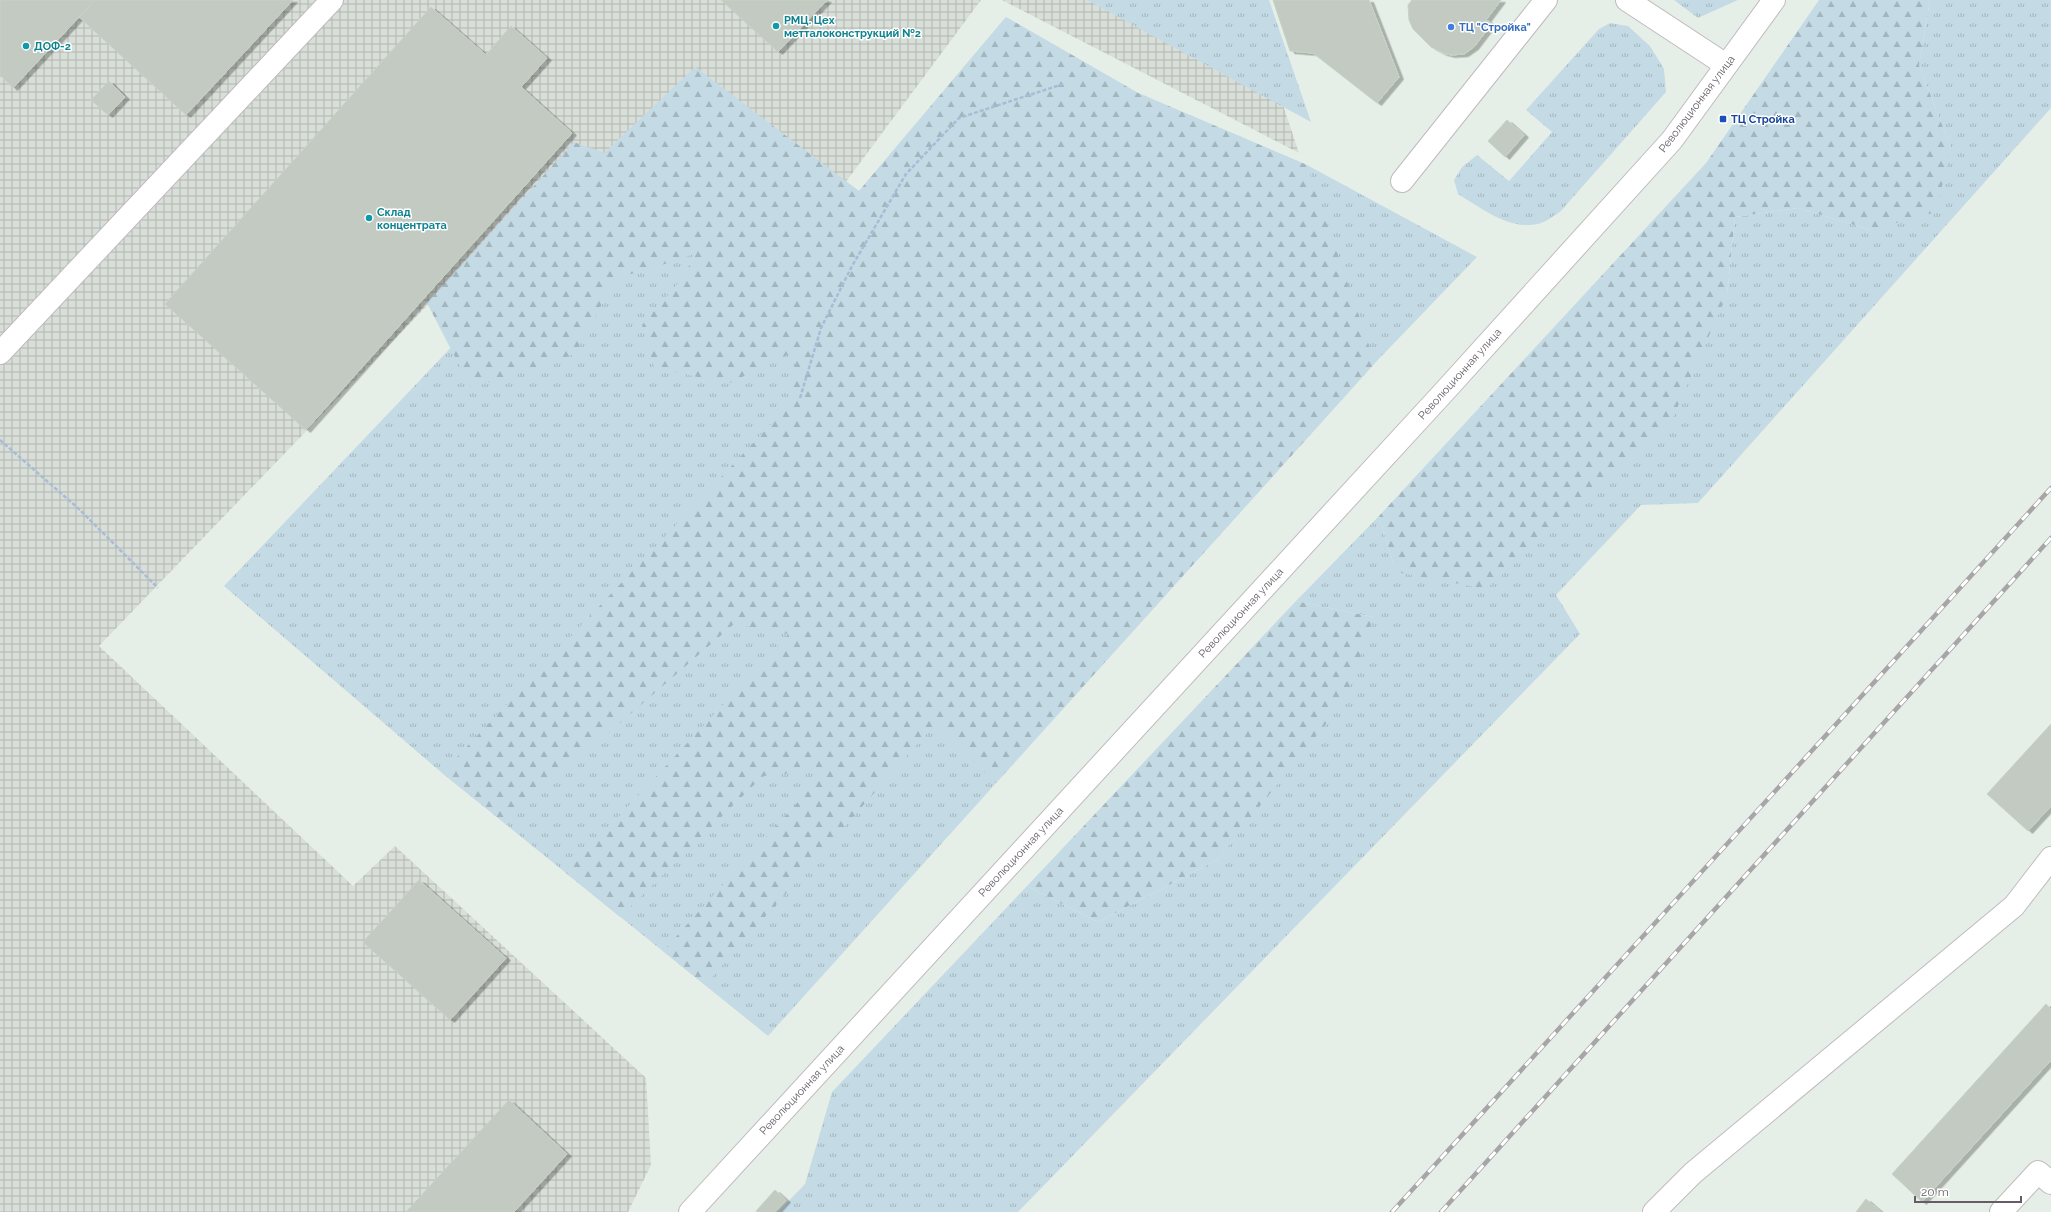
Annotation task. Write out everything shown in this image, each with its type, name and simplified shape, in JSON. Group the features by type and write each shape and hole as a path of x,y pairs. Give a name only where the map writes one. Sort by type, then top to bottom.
{"street":[{"path":"0,353 332,0"},
{"path":"1402,181 1546,0"},
{"path":"1627,0 1726,65"},
{"name":"Революционная улица","path":"690,1212 1427,411 1672,140 1774,0"},
{"path":"1654,1212 1693,1173 2014,906 2051,858"},
{"path":"2001,1212 2038,1172 2051,1184"}],"path":[{"path":"800,398 821,328 852,266 906,174 959,118 1063,84"},
{"path":"0,440 79,509 158,588"}],"shaded area":[{"path":"0,0 981,0 842,187 599,171 577,150 99,646 353,886 395,846 646,1078 651,1165 628,1212 0,1212"},
{"path":"1002,0 1248,0 1299,153"}],"green space":[{"path":"1087,0 1269,0 1311,122"},
{"path":"1674,0 1738,0 1698,18"},
{"path":"1819,0 1930,0 1919,65 1951,148 1936,212 1871,230 1798,208 1735,217 1727,295 1670,424 1486,589 1396,572 1379,516 1706,163"},
{"path":"1930,0 2051,0 2051,108 1698,503 1641,505 1556,595 1580,634 1018,1212 778,1212 805,1184 832,1092 1027,886 1098,922 1217,860 1254,812 1373,617 1296,601 1379,516 1396,572 1727,295 1735,217 1798,208 1871,230 1951,148 1919,65"},
{"path":"1006,17 1138,93 1307,165 1477,257 1375,363 768,1036 442,773 224,586 638,151 695,67 859,191"},
{"path":"1006,17 1138,93 1307,165 1375,363 996,783 934,725 705,985 663,951 828,769 763,776 620,917 566,873 789,634 734,624 505,823 442,773 790,404 797,350 728,384 654,367 642,325 679,282 697,253 650,269 616,278 575,354 471,388 427,303 574,142 604,153 695,67 859,191"},
{"path":"1610,23 1628,26 1650,46 1664,69 1666,92 1560,212 1541,223 1530,225 1519,224 1498,218 1458,194 1454,180 1462,167 1477,155 1509,181 1552,132 1526,110 1599,29"},
{"path":"1296,601 1373,617 1347,697 1217,860 1098,922 1027,886"}],"building":[{"name":"ДОФ-2","path":"0,0 95,0 13,88 0,75"},
{"path":"95,0 293,0 186,115 79,17"},
{"name":"РМЦ. Цех метталоконструкций №2","path":"721,0 827,0 778,52"},
{"path":"1273,0 1369,0 1399,77 1377,103 1313,53 1290,51"},
{"name":"ТЦ \"Стройка\"","path":"1412,0 1501,0 1486,20 1490,22 1490,26 1474,47 1464,54 1451,55 1431,47 1413,29 1409,20 1408,5"},
{"name":"Склад концентрата","path":"431,7 486,55 511,26 547,58 521,87 572,133 306,430 165,304"},
{"path":"109,81 125,97 108,115 91,100"},
{"path":"1507,120 1524,135 1505,157 1488,141"},
{"path":"2051,724 2051,806 2028,831 1987,794"},
{"path":"419,880 506,958 450,1020 363,942"},
{"path":"2046,1004 2051,1009 2051,1060 1922,1202 1892,1174"},
{"path":"509,1100 567,1154 514,1212 406,1212"},
{"path":"775,1190 786,1200 775,1212 756,1211"},
{"path":"1866,1199 1881,1212 1856,1212"}],"railway":[{"path":"1392,1212 2051,488"},
{"path":"1441,1212 2051,538"}],"place":[{"name":"РМЦ. Цех метталоконструкций №2","path":"776,26"},
{"name":"ТЦ \"Стройка\"","path":"1451,27"},
{"name":"ДОФ-2","path":"26,46"},
{"name":"ТЦ Стройка","path":"1723,119"},
{"name":"Склад концентрата","path":"369,218"}]}
